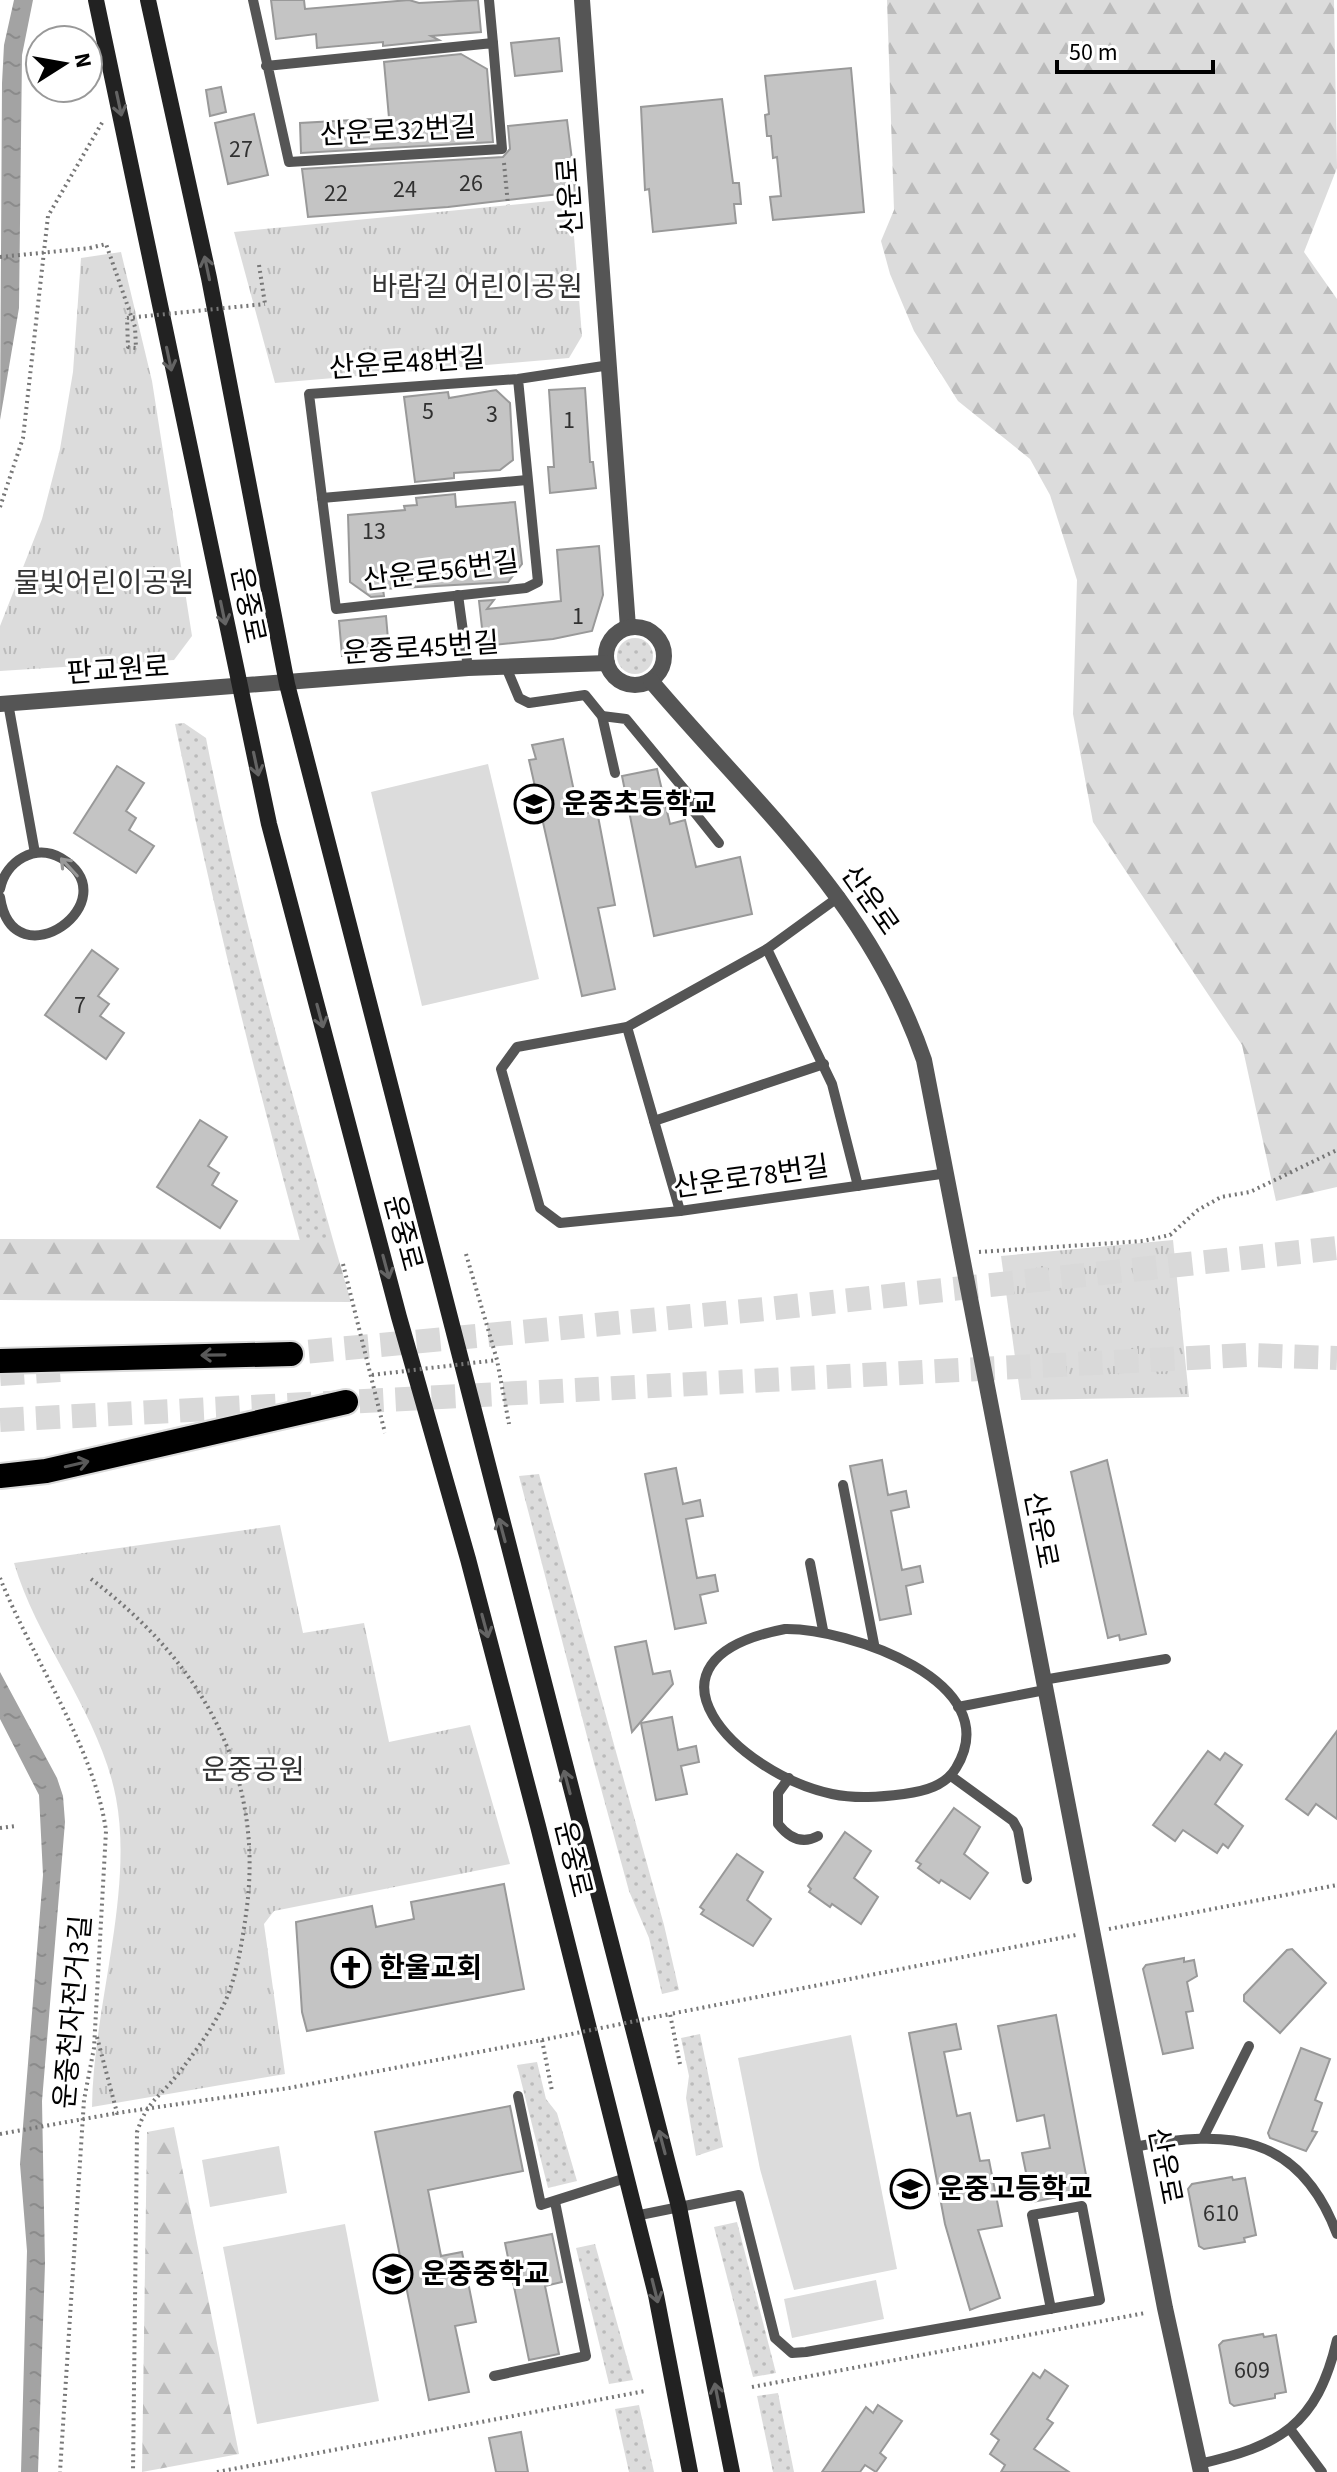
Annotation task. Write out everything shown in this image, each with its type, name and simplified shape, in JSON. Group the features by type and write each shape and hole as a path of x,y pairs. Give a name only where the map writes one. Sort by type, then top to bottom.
{"highway":[{"path":"0,1361 291,1354"},
{"path":"0,1476 46,1471 346,1402"}],"main road":[{"name":"운중로","path":"96,0 269,824 399,1317 476,1589 656,2295 690,2472"},
{"name":"운중로","path":"148,0 209,278 287,684 679,2207 732,2472"}],"street":[{"name":"산운로","path":"582,0 628,627"},
{"path":"628,627 646,628 660,640 665,658 658,675 642,685 624,683 610,672 607,663 608,645 628,627"},
{"name":"운중로45번길","path":"239,688 468,668 607,663"},
{"name":"산운로","path":"651,681 840,896 873,947 914,1030 932,1086 1044,1685 1200,2468"},
{"name":"판교원로","path":"4,704 239,688"}],"lane":[{"name":"산운로32번길","path":"253,0 289,162 502,149 489,0"},
{"path":"266,66 493,43"},
{"name":"산운로48번길","path":"331,576 309,394 518,379 610,365"},
{"name":"산운로48번길","path":"518,379 538,582"},
{"path":"322,498 527,480"},
{"name":"산운로56번길","path":"331,576 336,609 526,588 538,582"},
{"path":"458,595 468,668"},
{"path":"506,667 519,698 529,703 585,695 602,716 615,773"},
{"path":"4,704 35,853"},
{"path":"602,716 626,719 693,800 691,808 719,843"},
{"path":"0,889 10,866 35,853 60,857 78,876 81,902 77,914 58,932 31,934 8,919 0,897"},
{"path":"680,1211 627,1027 767,949 840,896"},
{"path":"767,949 824,1064 858,1186"},
{"name":"산운로78번길","path":"627,1027 517,1047 501,1069 540,1208 560,1223 680,1211 948,1173"},
{"path":"654,1121 824,1064"},
{"path":"843,1485 874,1644"},
{"path":"810,1563 823,1630"},
{"path":"785,1629 823,1630 874,1644 927,1676 958,1707 966,1733 962,1756 951,1776 936,1786 917,1792 871,1797 831,1794 789,1778 754,1757 718,1727 703,1693 705,1676 723,1652 752,1636 785,1629"},
{"path":"958,1707 1166,1659"},
{"path":"951,1776 1013,1821 1018,1830 1027,1879"},
{"path":"789,1778 778,1793 778,1824 797,1840 810,1840 818,1836"},
{"path":"1204,2136 1249,2046"},
{"path":"518,2096 541,2205 626,2178"},
{"path":"1134,2147 1204,2136 1262,2148 1296,2169 1321,2200 1337,2234"},
{"path":"635,2216 739,2195 775,2338 792,2353 1051,2309 1100,2300 1082,2206 1032,2215 1051,2309"},
{"path":"494,2376 586,2356 555,2202"},
{"path":"1200,2468 1262,2447 1290,2429 1313,2400 1337,2340"},
{"path":"1290,2429 1322,2472"}],"path":[{"path":"0,507 23,438 48,216 117,96"},
{"path":"502,149 508,205"},
{"path":"0,257 106,244 135,327 136,348 128,347 127,318 265,304 259,265"},
{"path":"962,1253 1143,1241 1170,1235 1198,1210 1221,1197 1250,1192 1337,1150"},
{"path":"466,1254 497,1360 509,1424"},
{"path":"343,1264 385,1433"},
{"path":"372,1375 497,1360"},
{"name":"운중천자전거3길","path":"0,1578 102,1798 106,1831 95,2031 84,2100 60,2472"},
{"path":"91,1579 149,1629 208,1704 242,1786 251,1878 242,1943 226,2000 177,2076 144,2110 137,2132 134,2175 133,2472"},
{"path":"0,1828 16,1826"},
{"path":"0,2134 289,2088 1337,1885"},
{"path":"670,2014 680,2064"},
{"path":"95,2031 117,2113"},
{"path":"542,2040 552,2091"},
{"path":"752,2387 1145,2313"},
{"path":"217,2472 645,2391"}],"green space":[{"path":"887,0 1334,0 1337,168 1304,252 1337,299 1337,1187 1276,1201 1242,1045 1093,822 1073,714 1077,580 1050,495 1030,459 958,401 914,331 890,274 881,241 894,210"},
{"name":"바람길 어린이공원","path":"571,199 582,336 569,358 275,383 234,232"},
{"name":"물빛어린이공원","path":"121,252 152,381 192,636 174,660 0,671 0,626 42,519 60,449 73,372 81,258"},
{"path":"635,638 648,643 653,656 648,669 635,674 622,669 617,656 622,643"},
{"path":"184,723 206,738 249,928 333,1240 300,1241 249,1048 203,854 175,724"},
{"path":"488,764 539,979 422,1006 371,792"},
{"path":"0,1239 333,1240 351,1302 0,1300"},
{"path":"1173,1240 1189,1397 1021,1400 1001,1256"},
{"path":"539,1474 664,1925 679,1990 662,1994 649,1938 629,1891 594,1763 519,1476"},
{"name":"운중공원","path":"280,1525 303,1633 364,1623 389,1742 470,1725 510,1864 274,1911 264,1924 285,2074 92,2107 94,2069 117,1911 120,1834 116,1798 97,1737 38,1622 14,1563"},
{"path":"700,2034 723,2147 696,2156 686,2098 689,2076 681,2038"},
{"path":"851,2035 897,2269 794,2290 760,2169 738,2058"},
{"path":"537,2062 546,2099 557,2113 577,2181 548,2188 517,2065"},
{"path":"174,2127 239,2454 142,2472 147,2132"},
{"path":"279,2146 287,2193 210,2207 202,2160"},
{"path":"737,2222 776,2373 753,2377 714,2227"},
{"path":"345,2224 379,2401 257,2424 223,2247"},
{"path":"595,2244 633,2380 609,2384 576,2248"},
{"path":"876,2280 884,2319 792,2338 784,2299"},
{"path":"778,2393 794,2472 773,2472 757,2396"},
{"path":"639,2405 654,2472 629,2472 615,2409"}],"water":[{"path":"14,0 33,0 28,24 24,24 22,55 19,308 0,420 2,83 4,45"},
{"path":"0,1672 57,1778 63,1796 65,1822 42,2101 45,2264 38,2472 21,2472 27,2251 20,2164 43,1875 39,1795 0,1719"}],"building":[{"path":"271,0 304,0 305,9 409,0 419,3 478,0 481,32 431,36 439,40 383,46 383,42 317,48 316,34 276,39"},
{"path":"559,38 562,71 515,76 511,43"},
{"path":"461,54 487,69 493,142 301,153 300,123 389,118 384,62"},
{"path":"851,68 864,212 773,220 770,197 781,196 777,157 773,158 771,136 767,136 765,115 769,114 765,76"},
{"path":"221,87 226,112 210,116 206,90"},
{"path":"722,99 733,183 739,183 741,204 734,204 736,223 653,232 649,189 645,190 641,107"},
{"path":"254,114 268,175 228,184 215,123"},
{"path":"567,120 576,192 448,207 308,217 302,169 503,157 510,149 508,126"},
{"path":"585,388 590,462 593,462 596,488 550,493 548,467 554,467 549,390"},
{"path":"496,390 510,403 513,460 500,470 454,473 454,478 415,482 404,397 448,392 449,398"},
{"path":"455,494 456,507 515,502 522,564 508,582 383,589 384,596 371,597 350,582 348,515 405,510 404,506 417,505 416,498"},
{"path":"599,546 603,595 592,631 553,639 484,646 479,601 494,600 487,609 561,601 557,550"},
{"path":"386,616 389,651 342,656 339,621"},
{"path":"563,739 579,815 597,811 615,905 598,908 615,989 582,996 529,760 536,759 532,745"},
{"path":"117,766 144,783 126,811 136,818 129,830 154,846 136,873 74,833"},
{"path":"657,769 670,824 685,820 696,867 740,857 752,914 654,936 622,776"},
{"path":"92,950 118,969 98,996 109,1004 100,1016 124,1033 106,1059 45,1015"},
{"path":"200,1120 227,1137 208,1166 219,1173 212,1185 237,1201 220,1228 157,1187"},
{"path":"882,1460 888,1495 906,1491 909,1507 891,1511 902,1570 920,1566 923,1582 906,1586 911,1614 880,1620 850,1466"},
{"path":"1107,1460 1146,1634 1120,1640 1119,1635 1108,1638 1071,1472"},
{"path":"676,1468 683,1504 700,1500 703,1516 686,1519 697,1578 715,1575 718,1591 700,1595 706,1623 675,1629 645,1474"},
{"path":"646,1641 653,1674 670,1671 673,1684 632,1732 615,1647"},
{"path":"672,1717 678,1750 696,1746 699,1762 681,1766 687,1794 656,1800 641,1723"},
{"path":"1337,1731 1337,1819 1316,1804 1308,1815 1286,1799"},
{"path":"1208,1751 1220,1760 1225,1753 1242,1765 1215,1804 1243,1826 1228,1848 1223,1844 1217,1853 1183,1830 1175,1841 1153,1825"},
{"path":"954,1808 980,1827 964,1854 988,1873 970,1899 941,1880 939,1883 918,1868 921,1864 916,1861"},
{"path":"845,1832 871,1851 854,1878 878,1897 861,1924 809,1892 811,1889 808,1886"},
{"path":"737,1854 763,1872 747,1900 771,1919 753,1946 701,1914 704,1910 700,1907"},
{"path":"504,1884 524,1989 307,2031 302,2012 296,1922 372,1906 376,1927 414,1919 411,1902"},
{"path":"1292,1949 1326,1983 1280,2033 1244,2001 1244,1995 1287,1950"},
{"path":"1184,1958 1184,1962 1194,1960 1197,1976 1187,1982 1193,2011 1186,2012 1193,2048 1163,2054 1143,1969 1146,1965"},
{"path":"1056,2015 1089,2191 1032,2202 1022,2153 1050,2148 1044,2115 1017,2121 998,2026"},
{"path":"956,2024 961,2049 944,2052 957,2116 970,2113 980,2161 989,2160 1002,2226 978,2230 1000,2298 970,2310 945,2224 909,2033"},
{"path":"1301,2048 1330,2059 1315,2100 1322,2103 1312,2131 1317,2132 1306,2151 1270,2138 1268,2133"},
{"path":"510,2106 523,2171 428,2190 441,2256 462,2252 476,2322 455,2326 469,2392 429,2400 375,2132"},
{"path":"1232,2177 1233,2180 1245,2178 1256,2235 1244,2238 1245,2242 1204,2249 1199,2246 1188,2189 1192,2184"},
{"path":"552,2234 562,2282 545,2286 559,2354 529,2360 505,2243"},
{"path":"1263,2334 1264,2337 1276,2335 1286,2392 1275,2394 1275,2398 1234,2406 1230,2403 1219,2345 1223,2341"},
{"path":"1045,2370 1068,2386 1047,2419 1053,2423 1034,2449 1069,2472 1001,2472 1005,2465 990,2454 999,2440 991,2434 1033,2373 1040,2378"},
{"path":"878,2405 902,2421 880,2453 886,2458 876,2472 865,2465 860,2472 822,2472 866,2407 873,2413"},
{"path":"521,2432 528,2472 496,2472 489,2438"}],"tunnel":[{"path":"273,1355 766,1309 1337,1248"},
{"path":"0,1420 1248,1355 1337,1358"},
{"path":"0,1374 61,1370"}],"place":[{"name":"운중초등학교","path":"534,804"},
{"name":"한울교회","path":"351,1968"},
{"name":"운중고등학교","path":"910,2189"},
{"name":"운중중학교","path":"393,2274"}]}
